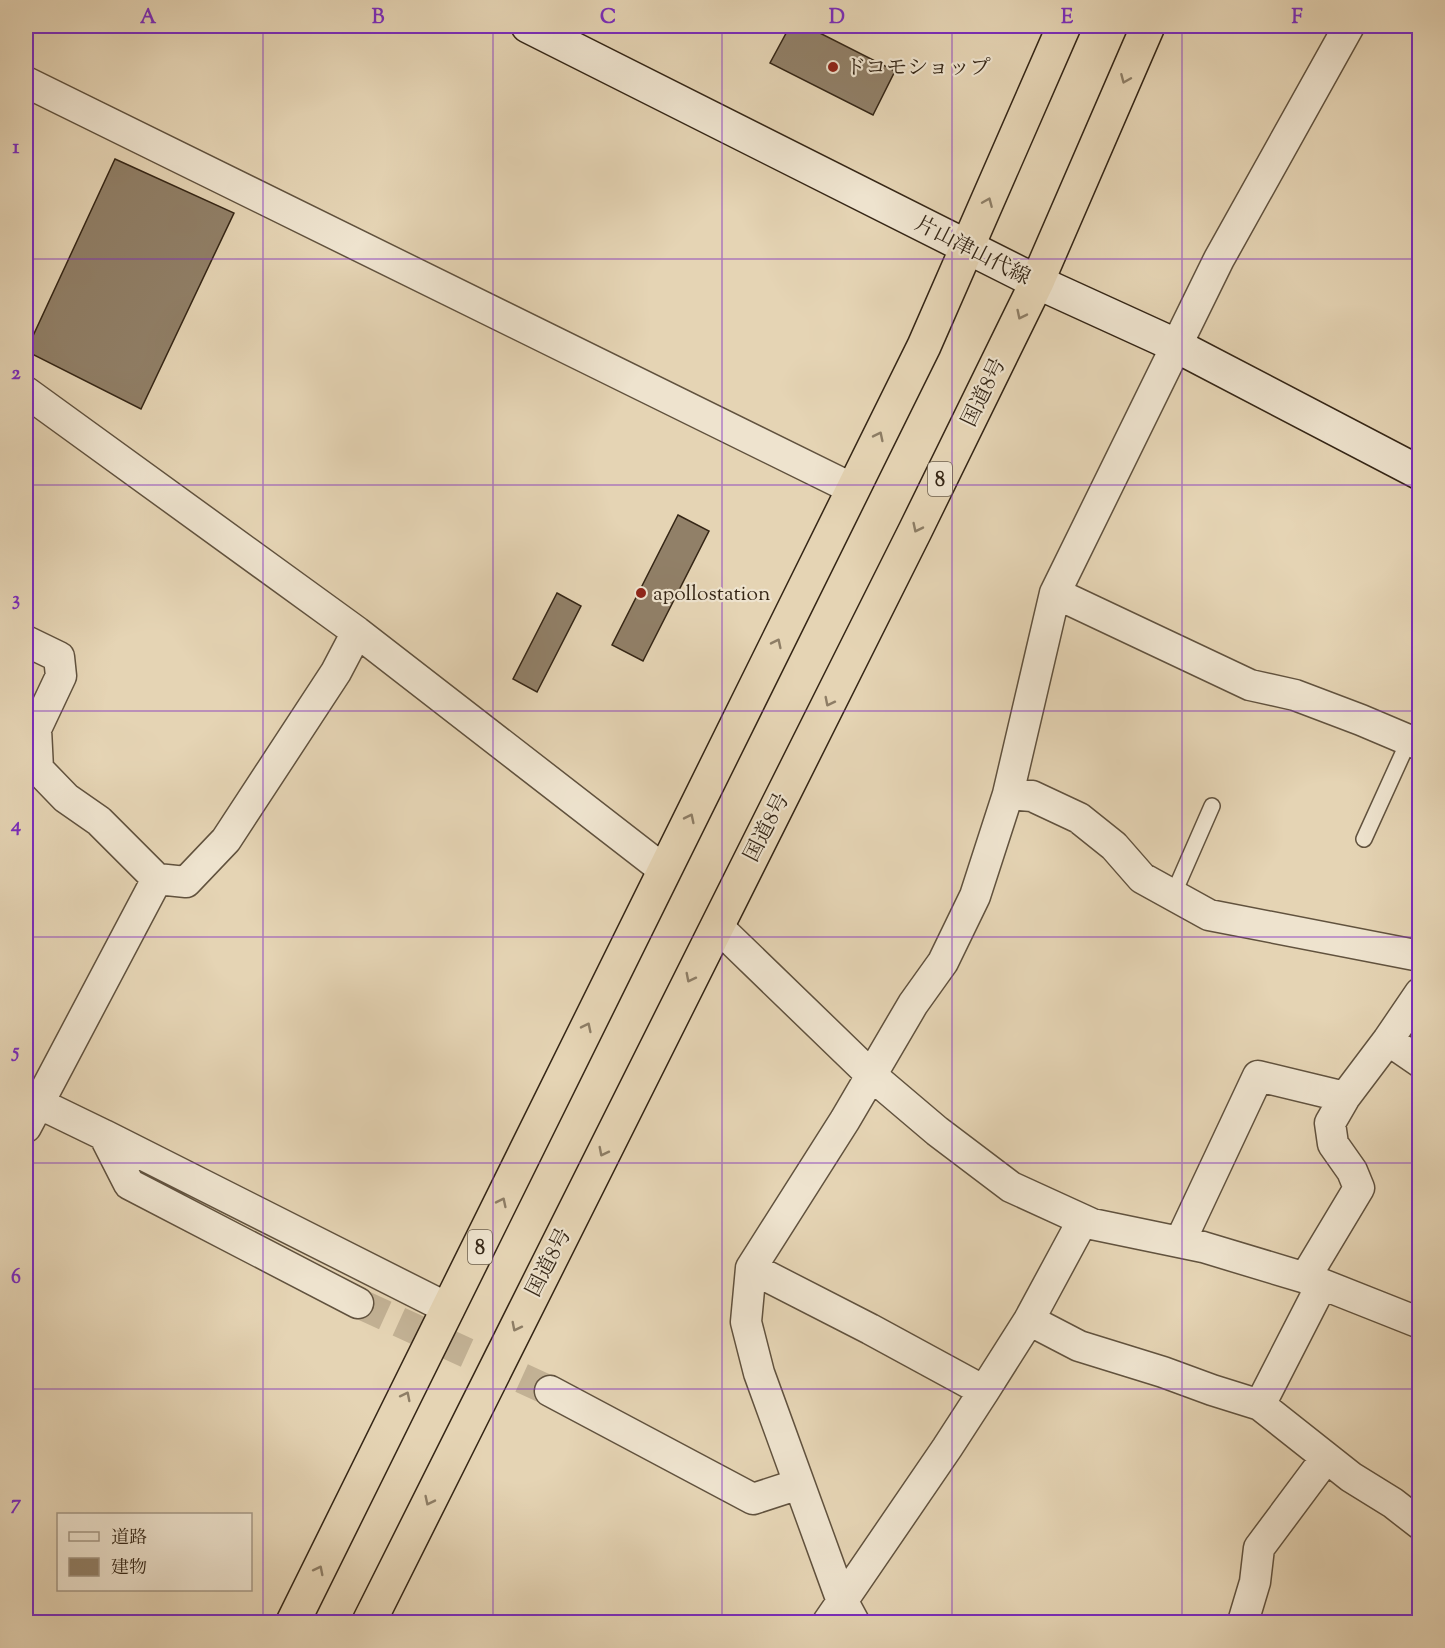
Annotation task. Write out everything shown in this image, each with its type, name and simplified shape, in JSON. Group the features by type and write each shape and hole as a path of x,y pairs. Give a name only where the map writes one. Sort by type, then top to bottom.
{"highway":[{"name":"8","path":"293,1623 924,346 1064,26"},
{"name":"国道8号","path":"369,1623 915,531 1037,282 1148,26"}],"main road":[{"name":"片山津山代線","path":"528,26 968,248 1175,345 1419,473"}],"street":[{"path":"842,1616 799,1484 759,1373 746,1322 751,1268 845,1120 913,1004 943,962 966,915 975,896 1008,794 1055,593 1219,259 1349,26"},
{"path":"26,82 853,489"},
{"path":"26,392 357,632 664,870"},
{"path":"1055,593 1250,685 1295,695 1414,743"},
{"path":"26,641 59,657 61,676 36,729 38,769 66,798 99,821 157,879 186,882 226,840 336,672 357,632"},
{"path":"1008,794 1032,796 1079,818 1114,846 1142,878 1209,915 1419,956"},
{"path":"157,879 32,1115 104,1135 449,1309"},
{"path":"717,926 871,1075 937,1131 1011,1187 1092,1224 1203,1247 1313,1281 1419,1323"},
{"path":"1260,1405 1313,1281 1359,1188 1352,1171 1333,1144 1330,1123 1345,1097 1388,1040 1419,993"},
{"path":"1388,1040 1419,1062"},
{"path":"1180,1242 1258,1076 1345,1097"},
{"path":"104,1135 129,1184 358,1303"},
{"path":"842,1616 1029,1320 1083,1220"},
{"path":"751,1268 984,1391"},
{"path":"1029,1320 1079,1346 1260,1405 1351,1478 1393,1503 1419,1524"},
{"path":"550,1391 753,1499 799,1484"},
{"path":"1243,1623 1255,1582 1259,1548 1326,1458"}],"lane":[{"path":"1364,839 1414,743"},
{"path":"1173,895 1212,806"}],"building":[{"name":"ドコモショップ","path":"790,26 806,26 895,71 873,115 770,63"},
{"path":"115,159 234,213 141,409 26,351"},
{"path":"678,515 709,531 643,661 612,645"},
{"path":"557,593 581,606 537,692 513,679"}],"tunnel":[{"path":"358,1303 550,1391"}],"place":[{"name":"ドコモショップ","path":"833,67"},
{"name":"apollostation","path":"641,593"}]}
